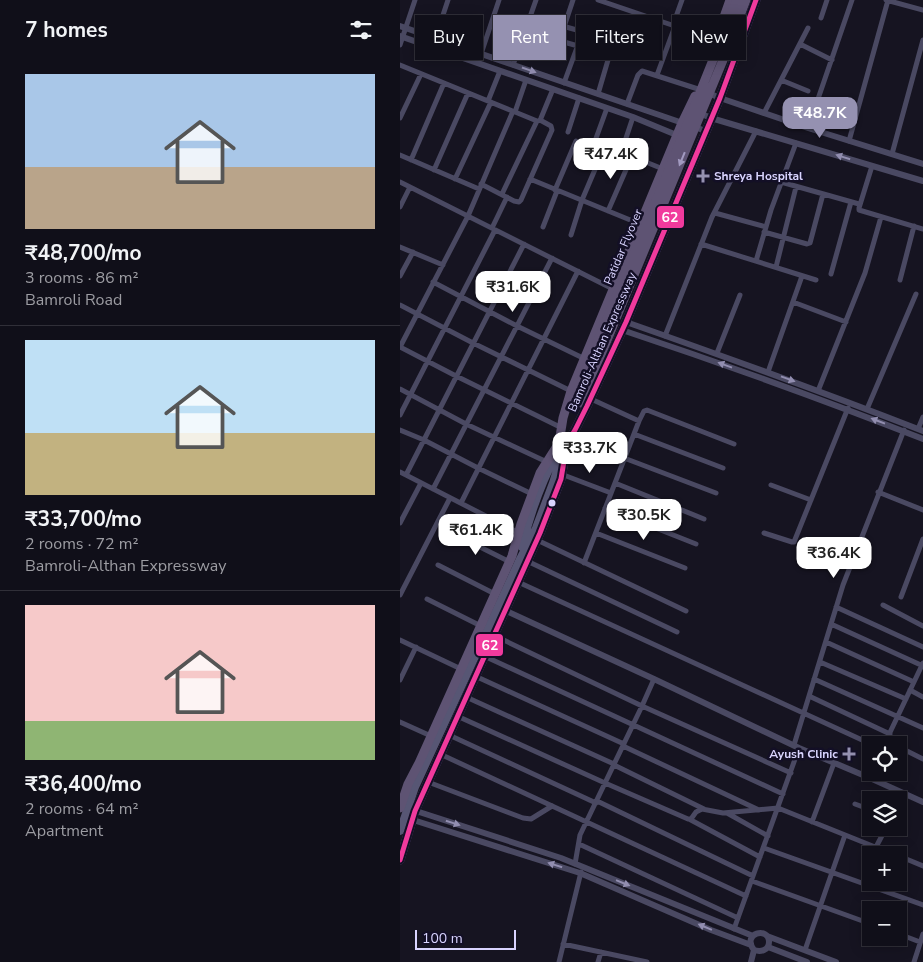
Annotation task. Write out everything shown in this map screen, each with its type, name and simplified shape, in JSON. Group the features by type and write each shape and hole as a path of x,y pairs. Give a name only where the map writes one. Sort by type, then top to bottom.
{"main road":[{"name":"Bamroli-Althan Expressway","path":"725,15 730,0"},
{"name":"Patidar Flyover","path":"576,430 575,398 737,0"},
{"name":"Patidar Flyover","path":"562,428 563,418 575,398 723,60 746,0"},
{"name":"Bamroli-Althan Expressway","path":"400,827 415,787 498,607 523,560 537,540 561,474 563,443 576,430 624,326 720,98 756,0"},
{"name":"Bamroli-Althan Expressway","path":"575,398 585,358 709,60"},
{"path":"523,560 553,483 562,451 562,428"},
{"path":"406,808 408,784 481,626 498,607 495,594 510,562 540,473 563,443"},
{"name":"Bamroli-Althan Expressway","path":"400,860 406,808 428,782 494,635 498,607 518,582 523,560"}],"street":[{"path":"400,45 403,27 415,0"},
{"path":"443,15 448,0"},
{"path":"483,48 499,0"},
{"path":"531,15 536,0"},
{"path":"566,21 573,0"},
{"path":"598,0 672,25"},
{"path":"677,15 682,0"},
{"path":"821,18 827,0"},
{"path":"808,128 852,0"},
{"path":"849,141 887,0 923,10"},
{"path":"403,27 415,32"},
{"path":"764,113 808,28"},
{"path":"657,75 672,32"},
{"path":"401,36 633,117 677,135 698,149"},
{"path":"892,154 923,40"},
{"path":"800,44 832,60"},
{"path":"564,83 576,51"},
{"path":"483,55 706,131"},
{"path":"513,65 515,60"},
{"path":"598,94 608,60"},
{"path":"400,65 539,120 552,128 519,202 455,179 400,155"},
{"path":"455,179 490,102 500,70"},
{"path":"627,104 638,75 640,72 645,71 808,128 923,164"},
{"path":"400,118 421,74"},
{"path":"526,80 468,216 400,347 562,428"},
{"path":"781,80 808,91"},
{"path":"411,160 444,83"},
{"path":"400,416 494,229 504,196 553,89"},
{"path":"434,170 468,93"},
{"path":"568,132 579,98"},
{"path":"595,141 607,108"},
{"path":"688,109 711,118 923,181"},
{"path":"633,117 623,149 624,153 662,169"},
{"path":"665,336 701,244 756,131"},
{"path":"543,227 576,141"},
{"path":"756,261 781,182 796,143"},
{"path":"608,211 632,156"},
{"path":"571,235 582,200 599,160"},
{"path":"872,166 858,209 923,229"},
{"path":"530,180 640,224"},
{"path":"400,182 613,289"},
{"path":"781,182 860,204"},
{"path":"400,207 410,187"},
{"path":"776,267 796,187"},
{"path":"715,213 783,238 807,244 810,243 823,194"},
{"path":"831,274 851,202"},
{"path":"818,391 865,273 881,217"},
{"path":"900,280 914,226"},
{"path":"519,533 403,474 424,440 524,244"},
{"path":"701,244 816,280"},
{"path":"400,247 442,265"},
{"path":"400,276 412,252"},
{"path":"433,489 552,258"},
{"path":"461,503 578,271"},
{"path":"768,372 802,276"},
{"path":"434,282 489,312 585,358"},
{"path":"867,409 916,294"},
{"path":"717,353 740,295"},
{"path":"793,302 846,322"},
{"path":"400,305 528,370 575,398"},
{"path":"624,326 665,336 717,353 850,402 923,439"},
{"path":"624,326 715,361 904,428 921,430 923,417"},
{"path":"400,389 466,424 547,462"},
{"path":"590,399 639,421"},
{"path":"764,533 793,542 850,402"},
{"path":"584,563 642,412 647,410 734,444"},
{"path":"734,928 791,773 804,713 843,585 904,428"},
{"path":"400,430 532,494"},
{"path":"634,434 723,468"},
{"path":"624,458 716,493"},
{"path":"561,474 611,493"},
{"path":"400,523 421,483"},
{"path":"615,483 704,519"},
{"path":"771,485 811,500"},
{"path":"878,492 923,510"},
{"path":"400,595 402,587 450,498"},
{"path":"605,508 696,544"},
{"path":"452,533 510,562"},
{"path":"596,533 685,568"},
{"path":"537,540 686,611"},
{"path":"901,597 923,540"},
{"path":"523,560 676,632"},
{"path":"438,565 495,594"},
{"path":"518,582 862,740"},
{"path":"427,599 481,626"},
{"path":"883,604 923,626"},
{"path":"498,607 796,747 862,772"},
{"path":"836,607 923,647"},
{"path":"809,696 890,734 923,665 831,624"},
{"path":"494,635 642,706 791,773"},
{"path":"400,640 462,668"},
{"path":"826,642 914,682"},
{"path":"400,680 416,647"},
{"path":"484,656 783,794"},
{"path":"820,662 906,699"},
{"path":"475,676 624,744 760,810"},
{"path":"559,962 579,868 580,834 654,679"},
{"path":"814,679 923,728"},
{"path":"910,690 923,697"},
{"path":"466,697 614,765 706,810"},
{"path":"457,716 690,819 760,857"},
{"path":"400,722 431,736"},
{"path":"449,734 753,878 820,906 862,921"},
{"path":"907,751 923,759"},
{"path":"440,754 746,896"},
{"path":"812,822 834,763"},
{"path":"881,781 899,791"},
{"path":"428,782 523,818 530,819 552,806"},
{"path":"907,795 923,802"},
{"path":"855,804 862,807"},
{"path":"406,808 579,868 753,936"},
{"path":"406,808 579,868 760,952 768,947 769,941 767,936"},
{"path":"690,819 699,810 726,813 778,808 873,846"},
{"path":"726,813 768,836"},
{"path":"806,950 845,835"},
{"path":"579,844 738,918"},
{"path":"764,848 923,905"},
{"path":"907,860 923,866"},
{"path":"751,962 751,939 758,933 836,962"},
{"path":"914,962 923,934"},
{"path":"907,937 920,942"},
{"path":"563,944 635,961 647,962"},
{"path":"768,947 807,962"},
{"path":"598,962 601,952"}],"transit line":[{"name":"62","path":"400,860 415,811 540,533 561,479 567,443 587,406 626,322 720,98 756,0"}],"place":[{"name":"Shreya Hospital","path":"703,176"},
{"name":"Ayush Clinic","path":"849,754"}]}
